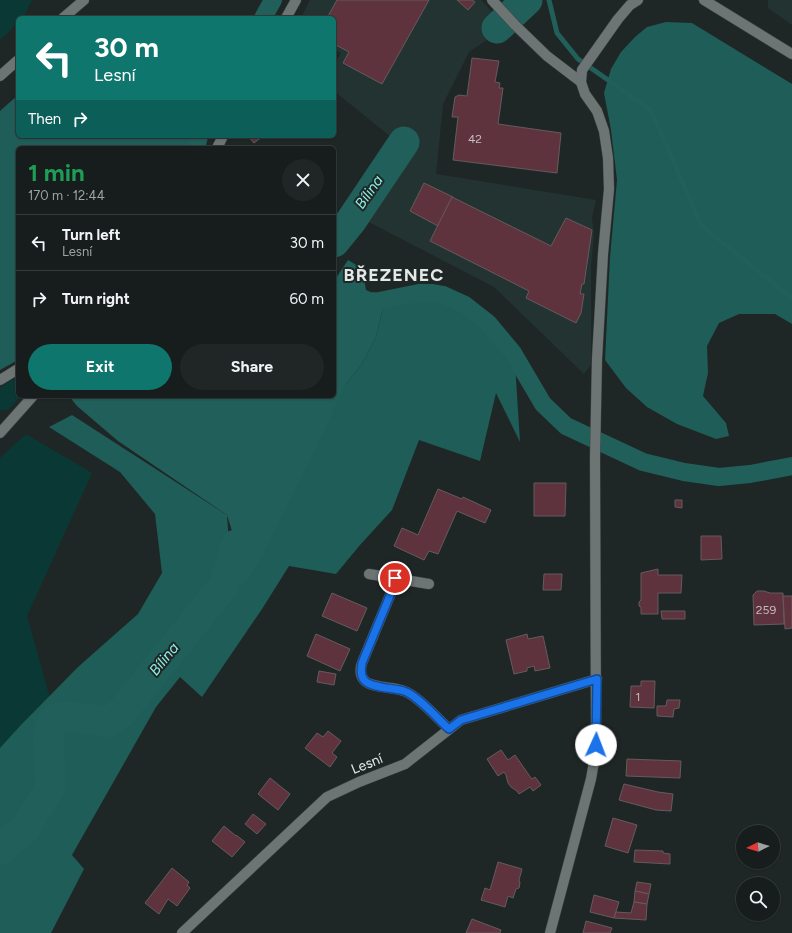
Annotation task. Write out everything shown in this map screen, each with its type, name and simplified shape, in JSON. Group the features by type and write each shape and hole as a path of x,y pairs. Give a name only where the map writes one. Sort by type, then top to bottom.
{"street":[{"path":"65,16 84,0"},
{"path":"287,16 296,0"},
{"path":"550,933 591,779 595,756 596,735 597,679 594,458 597,358 609,188 608,158 604,131 597,111 585,94 581,82 582,70 618,19 630,5 638,0"},
{"path":"704,0 792,54"},
{"path":"495,3 546,56 581,82"},
{"path":"0,76 16,62"},
{"path":"0,380 16,370"},
{"path":"0,433 31,398"},
{"path":"369,574 429,584"},
{"path":"395,578 391,593 360,671 364,680 369,684 404,691 414,696 449,729"},
{"name":"Lesní","path":"182,933 327,797 359,782 405,764 461,720 597,679"}],"shaded area":[{"path":"0,0 32,0 24,16 16,16 16,25 0,40"},
{"path":"310,0 481,0 496,16 491,19 500,31 469,52 443,104 436,174 596,200 592,218 594,235 591,265 591,365 584,374 494,287 365,220 410,147 404,142 396,141 336,93 336,62 341,53 336,50 336,16 302,16"},
{"path":"768,0 792,0 792,25 768,8"},
{"path":"666,22 692,23 792,84 792,324 775,314 739,314 719,323 707,346 708,373 703,396 726,423 729,436 716,439 677,424 647,407 626,388 605,360 610,257 617,180 611,130 604,93 611,69 621,52 647,27"},
{"path":"16,97 16,138 192,138 190,146 16,146 16,361 0,370 0,111"},
{"path":"348,260 358,266 364,279 366,290 382,297 384,303 376,337 362,364 346,384 317,446 250,577 237,589 224,585 214,575 216,558 229,543 232,531 227,515 118,441 77,406 71,398 336,398 336,278"},
{"path":"429,296 441,299 469,313 488,328 515,363 520,442 496,393 480,461 419,440 392,510 336,574 289,566 262,609 202,697 180,677 156,707 72,855 84,869 51,933 0,933 0,748 78,667 138,614 162,573 155,514 120,472 49,427 72,415 227,515 229,543 362,364 376,337 384,303 412,297"},
{"path":"16,377 16,398 19,398 8,410 0,410 0,388"},
{"path":"26,434 92,473 27,616 51,702 0,831 0,458"}],"building":[{"path":"337,0 429,0 382,84 343,63 349,52 336,45 336,16 328,16"},
{"path":"457,0 472,0 475,2 468,10"},
{"path":"472,58 499,61 495,82 500,83 499,88 503,88 498,124 561,133 557,173 453,160 458,117 452,117 455,97 459,95 467,96"},
{"path":"250,138 260,138 254,143"},
{"path":"424,183 453,197 438,226 410,211"},
{"path":"452,197 551,246 566,218 592,230 584,284 582,284 580,294 584,294 581,313 576,323 526,298 529,291 430,241"},
{"path":"534,483 566,483 565,516 534,516"},
{"path":"438,489 462,499 463,497 491,510 485,523 457,511 438,554 429,551 424,560 394,546 402,528 418,535"},
{"path":"675,500 682,500 682,508 675,507"},
{"path":"701,536 721,536 722,559 701,560"},
{"path":"658,569 658,575 682,575 681,593 658,593 658,614 641,614 639,602 641,600 641,573"},
{"path":"544,574 562,574 561,590 543,590"},
{"path":"757,591 783,593 784,624 754,625 753,595"},
{"path":"332,593 367,608 357,631 322,616"},
{"path":"783,596 792,596 792,628 785,629"},
{"path":"661,611 685,611 685,619 662,619"},
{"path":"316,634 350,649 340,671 307,656"},
{"path":"527,634 528,639 543,636 550,668 535,671 534,666 527,668 527,671 514,674 506,640"},
{"path":"319,671 336,674 334,685 317,682"},
{"path":"641,681 655,681 654,708 630,707 631,686 641,686"},
{"path":"667,700 680,700 679,708 674,709 673,717 657,716 657,706 666,706"},
{"path":"328,731 341,741 332,753 337,757 330,767 305,748 317,733 323,737"},
{"path":"501,750 508,760 515,755 531,778 532,779 535,777 541,785 533,791 530,787 519,794 508,783 504,772 498,776 487,759"},
{"path":"627,759 681,761 680,778 626,776"},
{"path":"270,778 290,794 278,810 258,794"},
{"path":"624,784 673,794 671,811 656,810 619,800"},
{"path":"253,814 266,824 257,834 245,824"},
{"path":"613,818 637,825 628,853 605,846"},
{"path":"224,826 245,842 232,857 212,841"},
{"path":"635,850 663,851 663,853 670,854 670,864 634,862"},
{"path":"498,862 522,869 519,880 519,888 516,889 513,898 508,896 505,907 481,900 485,888 490,890"},
{"path":"172,868 189,882 187,885 190,888 177,906 168,899 159,914 145,903"},
{"path":"637,882 651,884 649,894 635,891"},
{"path":"635,891 649,894 647,904 634,902"},
{"path":"594,895 619,902 614,918 590,912"},
{"path":"634,902 647,904 646,920 614,918 616,912 631,913"},
{"path":"472,919 501,930 500,933 466,933"},
{"path":"586,921 612,928 610,933 583,933"}],"waterway":[{"path":"264,16 273,0"},
{"name":"Bílina","path":"497,28 527,0"},
{"path":"549,0 557,33 578,59 651,110 701,225 792,298"},
{"path":"196,146 198,138"},
{"name":"Bílina","path":"336,240 351,221 404,142"},
{"path":"336,302 379,301 419,293 431,293 443,295 465,305 488,323 513,353 543,404 566,426 643,462 684,472 719,477 750,474 792,466"},
{"name":"Bílina","path":"0,850 25,828 51,787 48,736 53,720 65,716 109,722 120,714 224,585 236,545"}],"district":[{"name":"BŘEZENEC","path":"394,275"}],"route":[{"path":"395,578 391,593 362,663 360,671 364,680 369,684 404,691 414,696 449,729 461,720 597,679 596,745"}]}
